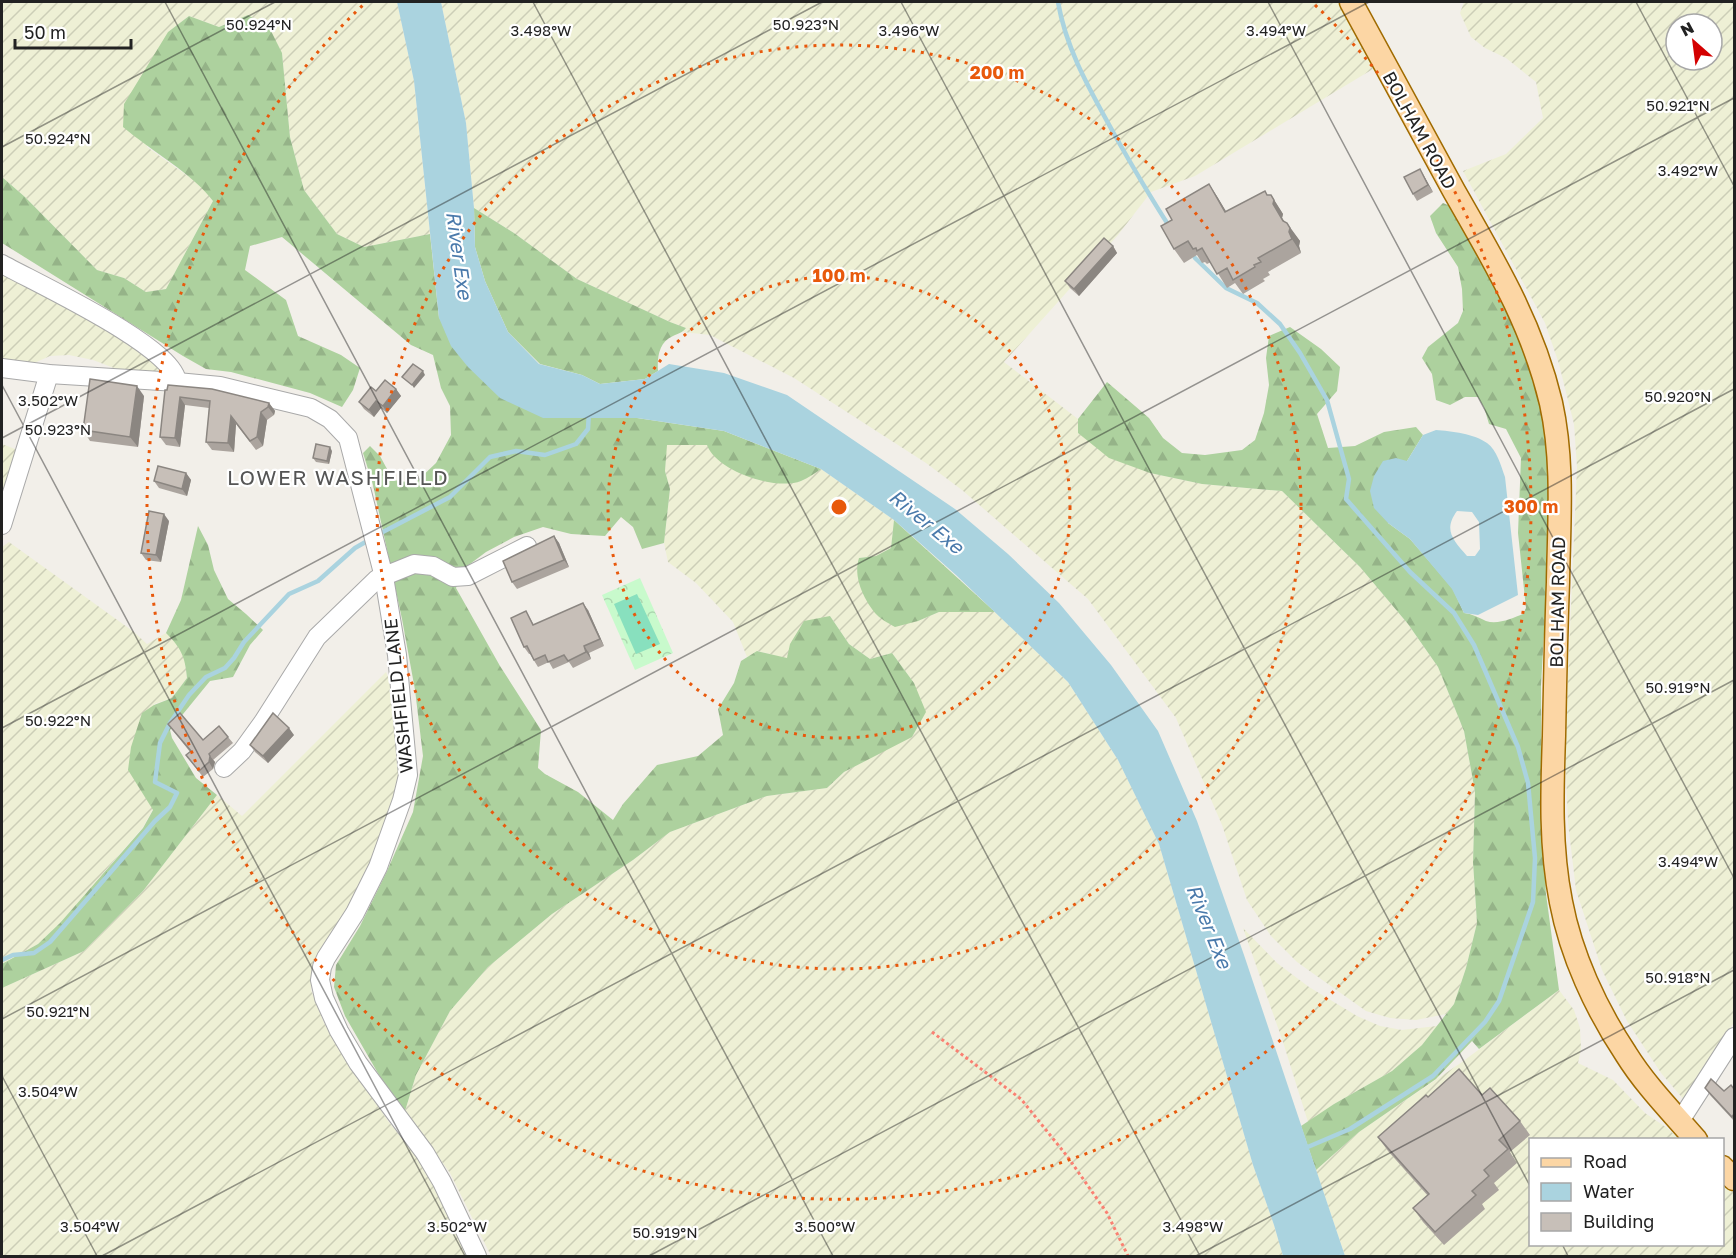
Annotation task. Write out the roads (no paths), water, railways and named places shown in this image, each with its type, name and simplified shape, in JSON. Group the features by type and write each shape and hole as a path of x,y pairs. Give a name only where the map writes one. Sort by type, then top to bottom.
{"main road":[{"name":"BOLHAM ROAD","path":"1351,2 1390,78 1497,266 1536,352 1551,403 1559,448 1552,800 1555,859 1561,902 1575,954 1601,1011 1639,1074 1694,1138"}],"street":[{"path":"2,264 123,329 164,358 175,373 177,382"},
{"name":"WASHFIELD LANE","path":"2,368 49,374 220,386 311,408 330,419 348,438 384,577 397,655 408,775 402,800 378,867 355,913 326,958 320,980 324,998 339,1032 358,1063 425,1153 442,1182 477,1257"},
{"path":"2,525 49,374"},
{"path":"224,768 242,751 263,722 316,637 377,579 414,564 423,564 444,571 453,577 468,576 527,546"},
{"path":"1680,1121 1734,1037"}],"water":[{"name":"River Exe","path":"397,2 441,2 466,123 474,208 475,247 485,281 508,332 539,364 582,375 600,384 645,379 669,364 724,373 787,395 955,509 1008,554 1059,603 1111,665 1158,731 1197,821 1345,1256 1283,1256 1253,1165 1159,844 1118,760 1068,682 956,575 894,520 821,469 724,431 637,418 543,418 500,398 468,367 451,346 439,318 414,81"},
{"path":"1442,430 1482,440 1498,458 1505,477 1518,595 1478,615 1464,613 1452,589 1410,539 1388,523 1374,508 1370,491 1374,476 1383,461 1396,458 1407,461 1423,435","holes":["1457,511 1472,512 1479,522 1480,549 1475,556 1467,556 1454,540 1450,529"]}],"waterway":[{"path":"1058,2 1073,53 1088,85 1169,226"},
{"path":"1195,258 1226,288 1257,303 1280,324 1300,353 1327,400 1349,479 1346,499 1410,572 1454,613 1474,645 1518,747 1528,783 1535,858 1533,902 1499,1001 1485,1022 1433,1076 1350,1129 1303,1149"},
{"path":"377,535 450,497 490,457 516,451 545,455 576,444 588,429 589,412"},
{"path":"2,960 13,955 34,953 50,942 155,821 170,807 177,793 155,782 160,743 189,695 206,677 225,668 244,642 289,594 318,581 355,548 369,540"}],"district":[{"name":"LOWER WASHFIELD","path":"338,477"}]}
